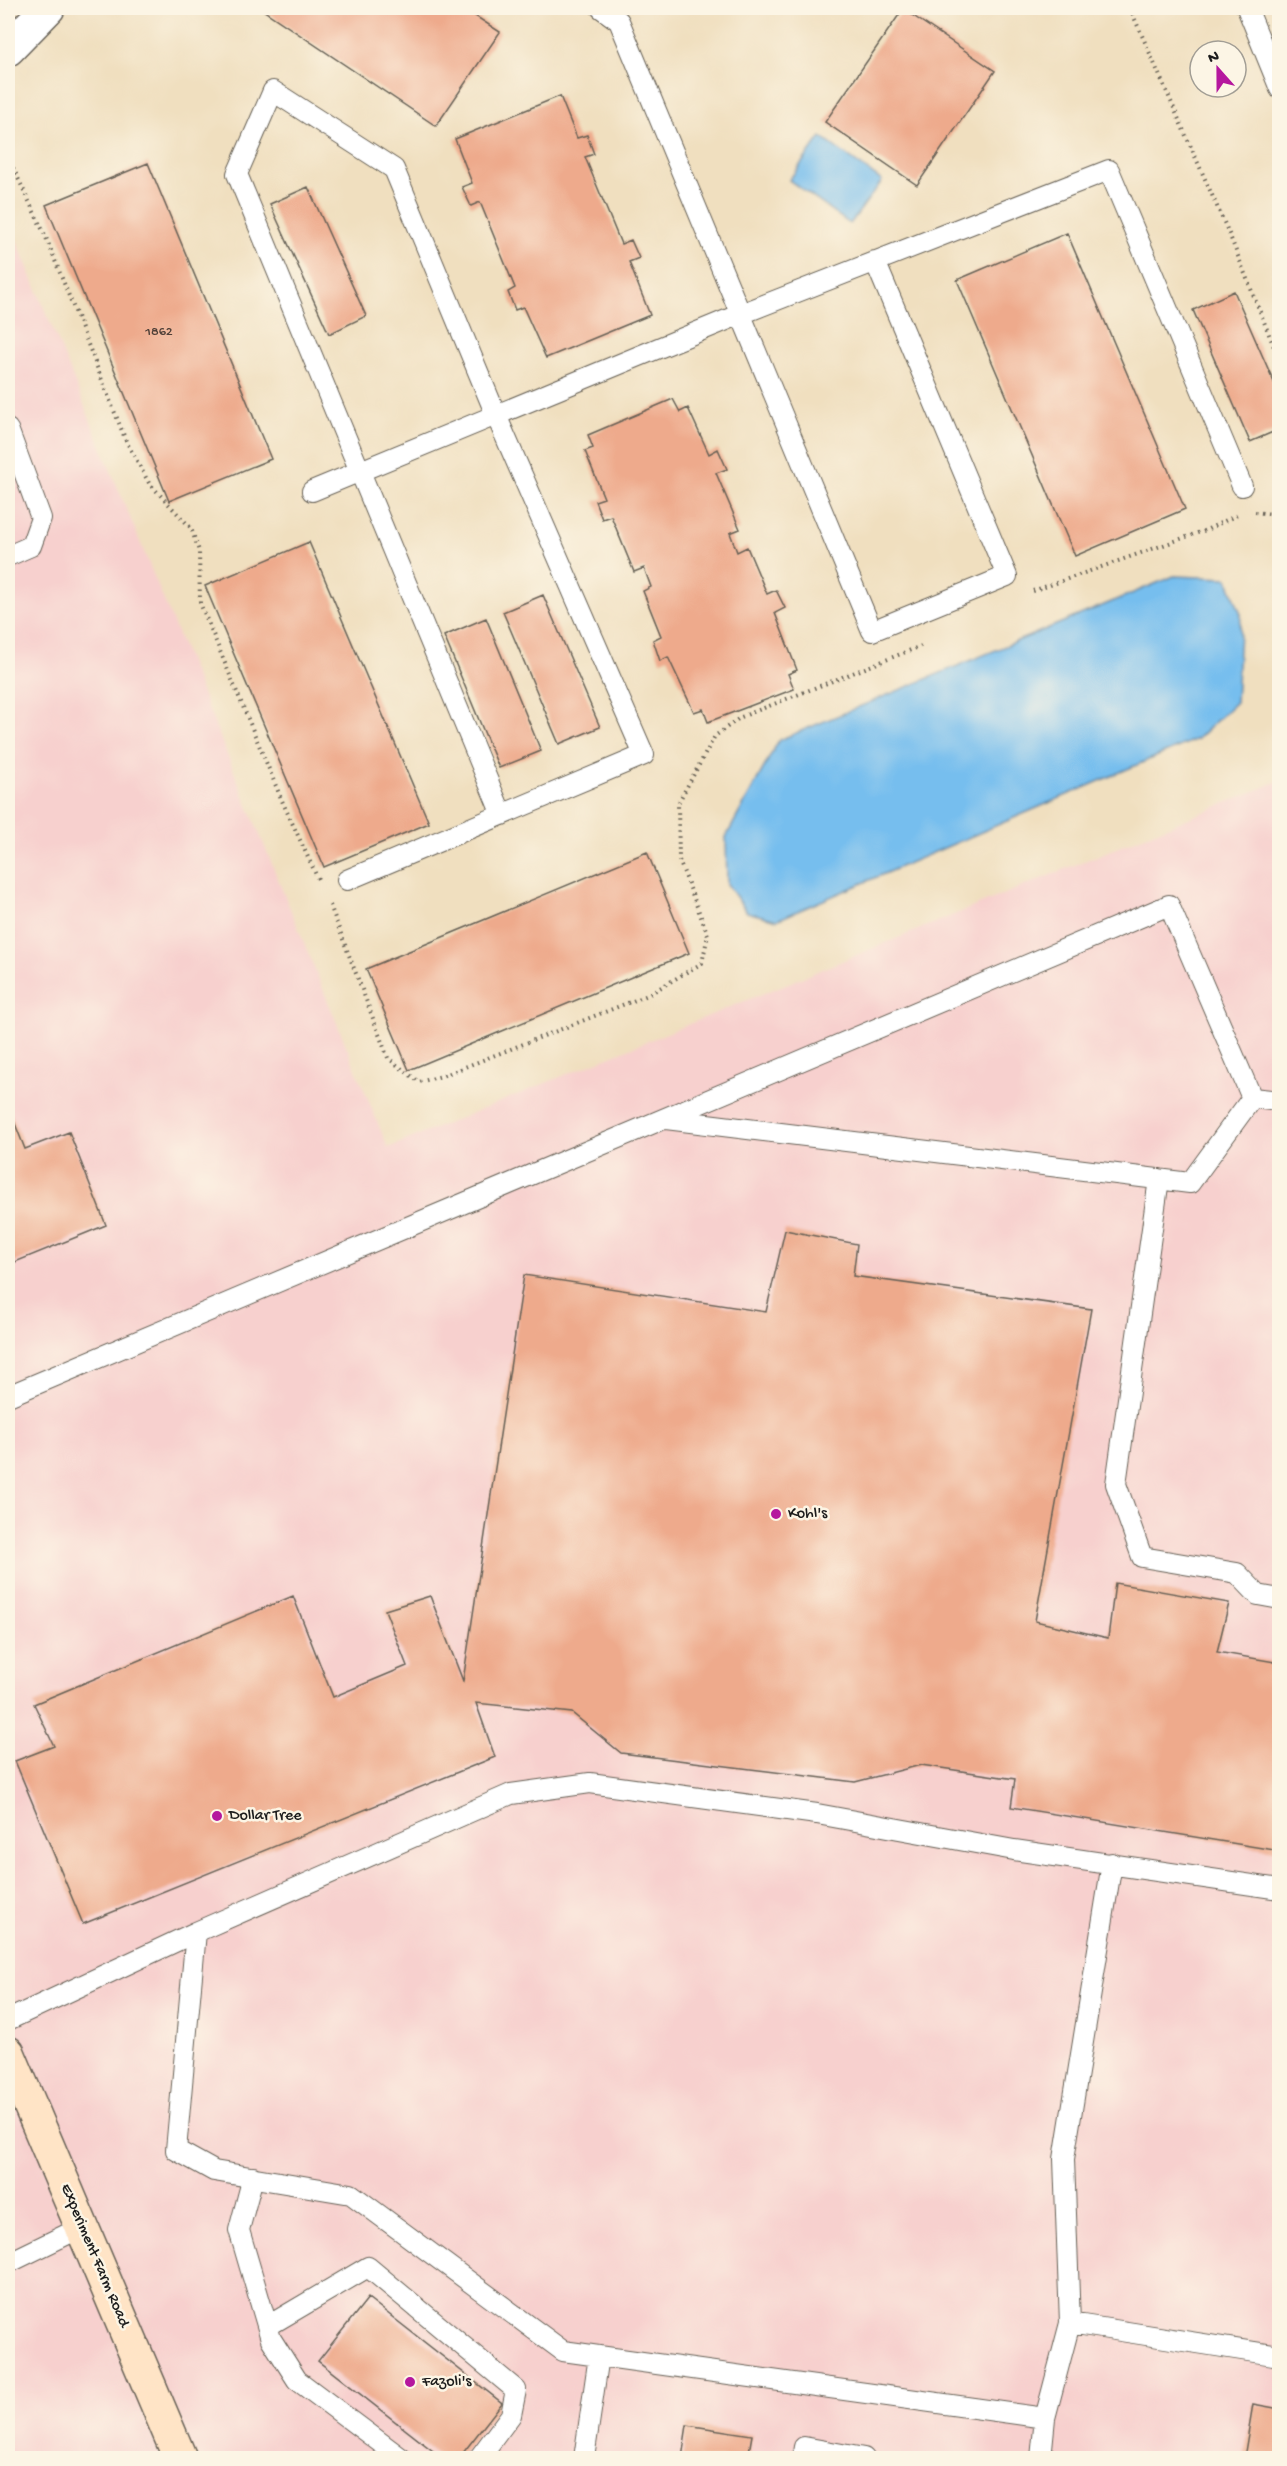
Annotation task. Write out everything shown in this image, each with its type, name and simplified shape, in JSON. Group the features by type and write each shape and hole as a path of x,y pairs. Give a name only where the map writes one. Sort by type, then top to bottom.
{"street":[{"path":"8,49 48,8"},
{"name":"Experiment Farm Road","path":"8,2053 180,2458"}],"lane":[{"path":"600,8 619,21 872,631 1007,576 875,261"},
{"path":"1247,8 1280,88"},
{"path":"347,880 502,815 644,755 496,415 394,169 273,91 237,174 362,471 502,815"},
{"path":"312,491 741,314 1109,170 1242,486"},
{"path":"8,429 41,518 31,546 8,556"},
{"path":"8,1396 1169,905 1252,1098"},
{"path":"1252,1098 1280,1101"},
{"path":"663,1119 1190,1183 1252,1098"},
{"path":"1159,1179 1116,1484 1142,1557 1237,1573 1258,1595 1280,1599"},
{"path":"8,2020 196,1932 511,1794 590,1783 817,1814 1014,1850 1280,1888"},
{"path":"1041,2458 1045,2418 1070,2323 1064,2160 1112,1863"},
{"path":"196,1932 176,2150 214,2171 351,2194 563,2351 1045,2418"},
{"path":"253,2177 239,2230 271,2339 297,2380 401,2458"},
{"path":"8,2263 82,2227"},
{"path":"268,2326 368,2267 516,2390 512,2415 479,2458"},
{"path":"1070,2323 1280,2356"},
{"path":"584,2458 599,2356"},
{"path":"802,2458 804,2447 864,2458"}],"path":[{"path":"1130,8 1230,236 1280,362"},
{"path":"8,157 45,235 126,441 148,483 191,528 199,551 200,603 283,803 322,887"},
{"path":"1253,512 1272,514 1280,510"},
{"path":"1030,592 1206,530 1244,512"},
{"path":"327,898 388,1058 419,1082 442,1076 648,994 702,963 708,935 680,860 678,803 715,736 741,717 927,643"}],"shaded area":[{"path":"8,227 17,241 388,1148 1279,781 1279,2458 8,2458"}],"water":[{"path":"821,137 882,181 850,224 789,180"},
{"path":"1174,576 1227,578 1241,614 1236,702 1197,739 777,920 747,912 727,884 726,837 779,740"}],"building":[{"path":"260,8 463,8 500,32 436,126"},
{"path":"903,9 995,71 917,185 825,122"},
{"path":"560,96 577,138 587,135 594,154 585,157 621,244 631,240 639,258 629,262 650,315 546,358 523,307 515,310 508,292 515,288 480,202 471,206 462,187 472,183 455,139"},
{"path":"148,163 271,459 169,501 46,205"},
{"path":"308,187 366,316 329,334 270,204"},
{"path":"1067,233 1185,509 1075,556 957,280"},
{"path":"1234,291 1280,396 1280,429 1250,442 1193,310"},
{"path":"673,399 680,412 688,408 709,454 718,449 727,469 716,473 740,529 730,533 737,552 747,547 767,594 776,590 785,608 775,613 797,670 788,674 794,689 708,722 703,709 694,712 668,657 660,661 653,640 661,636 643,591 651,587 644,568 634,572 611,516 602,519 595,501 604,498 585,451 593,448 588,435"},
{"path":"309,542 429,823 324,867 205,586"},
{"path":"543,595 600,727 559,744 503,612"},
{"path":"486,618 541,751 499,768 444,636"},
{"path":"647,852 689,953 409,1070 366,969"},
{"path":"8,1106 25,1149 69,1132 106,1225 8,1265"},
{"path":"785,1230 857,1244 853,1276 1091,1309 1035,1621 1108,1638 1115,1583 1229,1603 1217,1652 1280,1663 1280,1851 1011,1807 1015,1779 921,1765 855,1782 621,1753 572,1713 476,1703 495,1757 83,1924 15,1761 54,1746 34,1704 293,1596 333,1697 407,1666 385,1610 430,1596 463,1681 524,1275 766,1312"},
{"name":"Fazoli's","path":"368,2298 502,2403 459,2458 442,2458 318,2361"},
{"path":"1253,2404 1280,2409 1280,2458 1244,2458"},
{"path":"687,2425 752,2435 748,2458 682,2458"}],"place":[{"name":"Kohl's","path":"776,1514"},
{"name":"Dollar Tree","path":"217,1816"},
{"name":"Fazoli's","path":"410,2382"}]}
